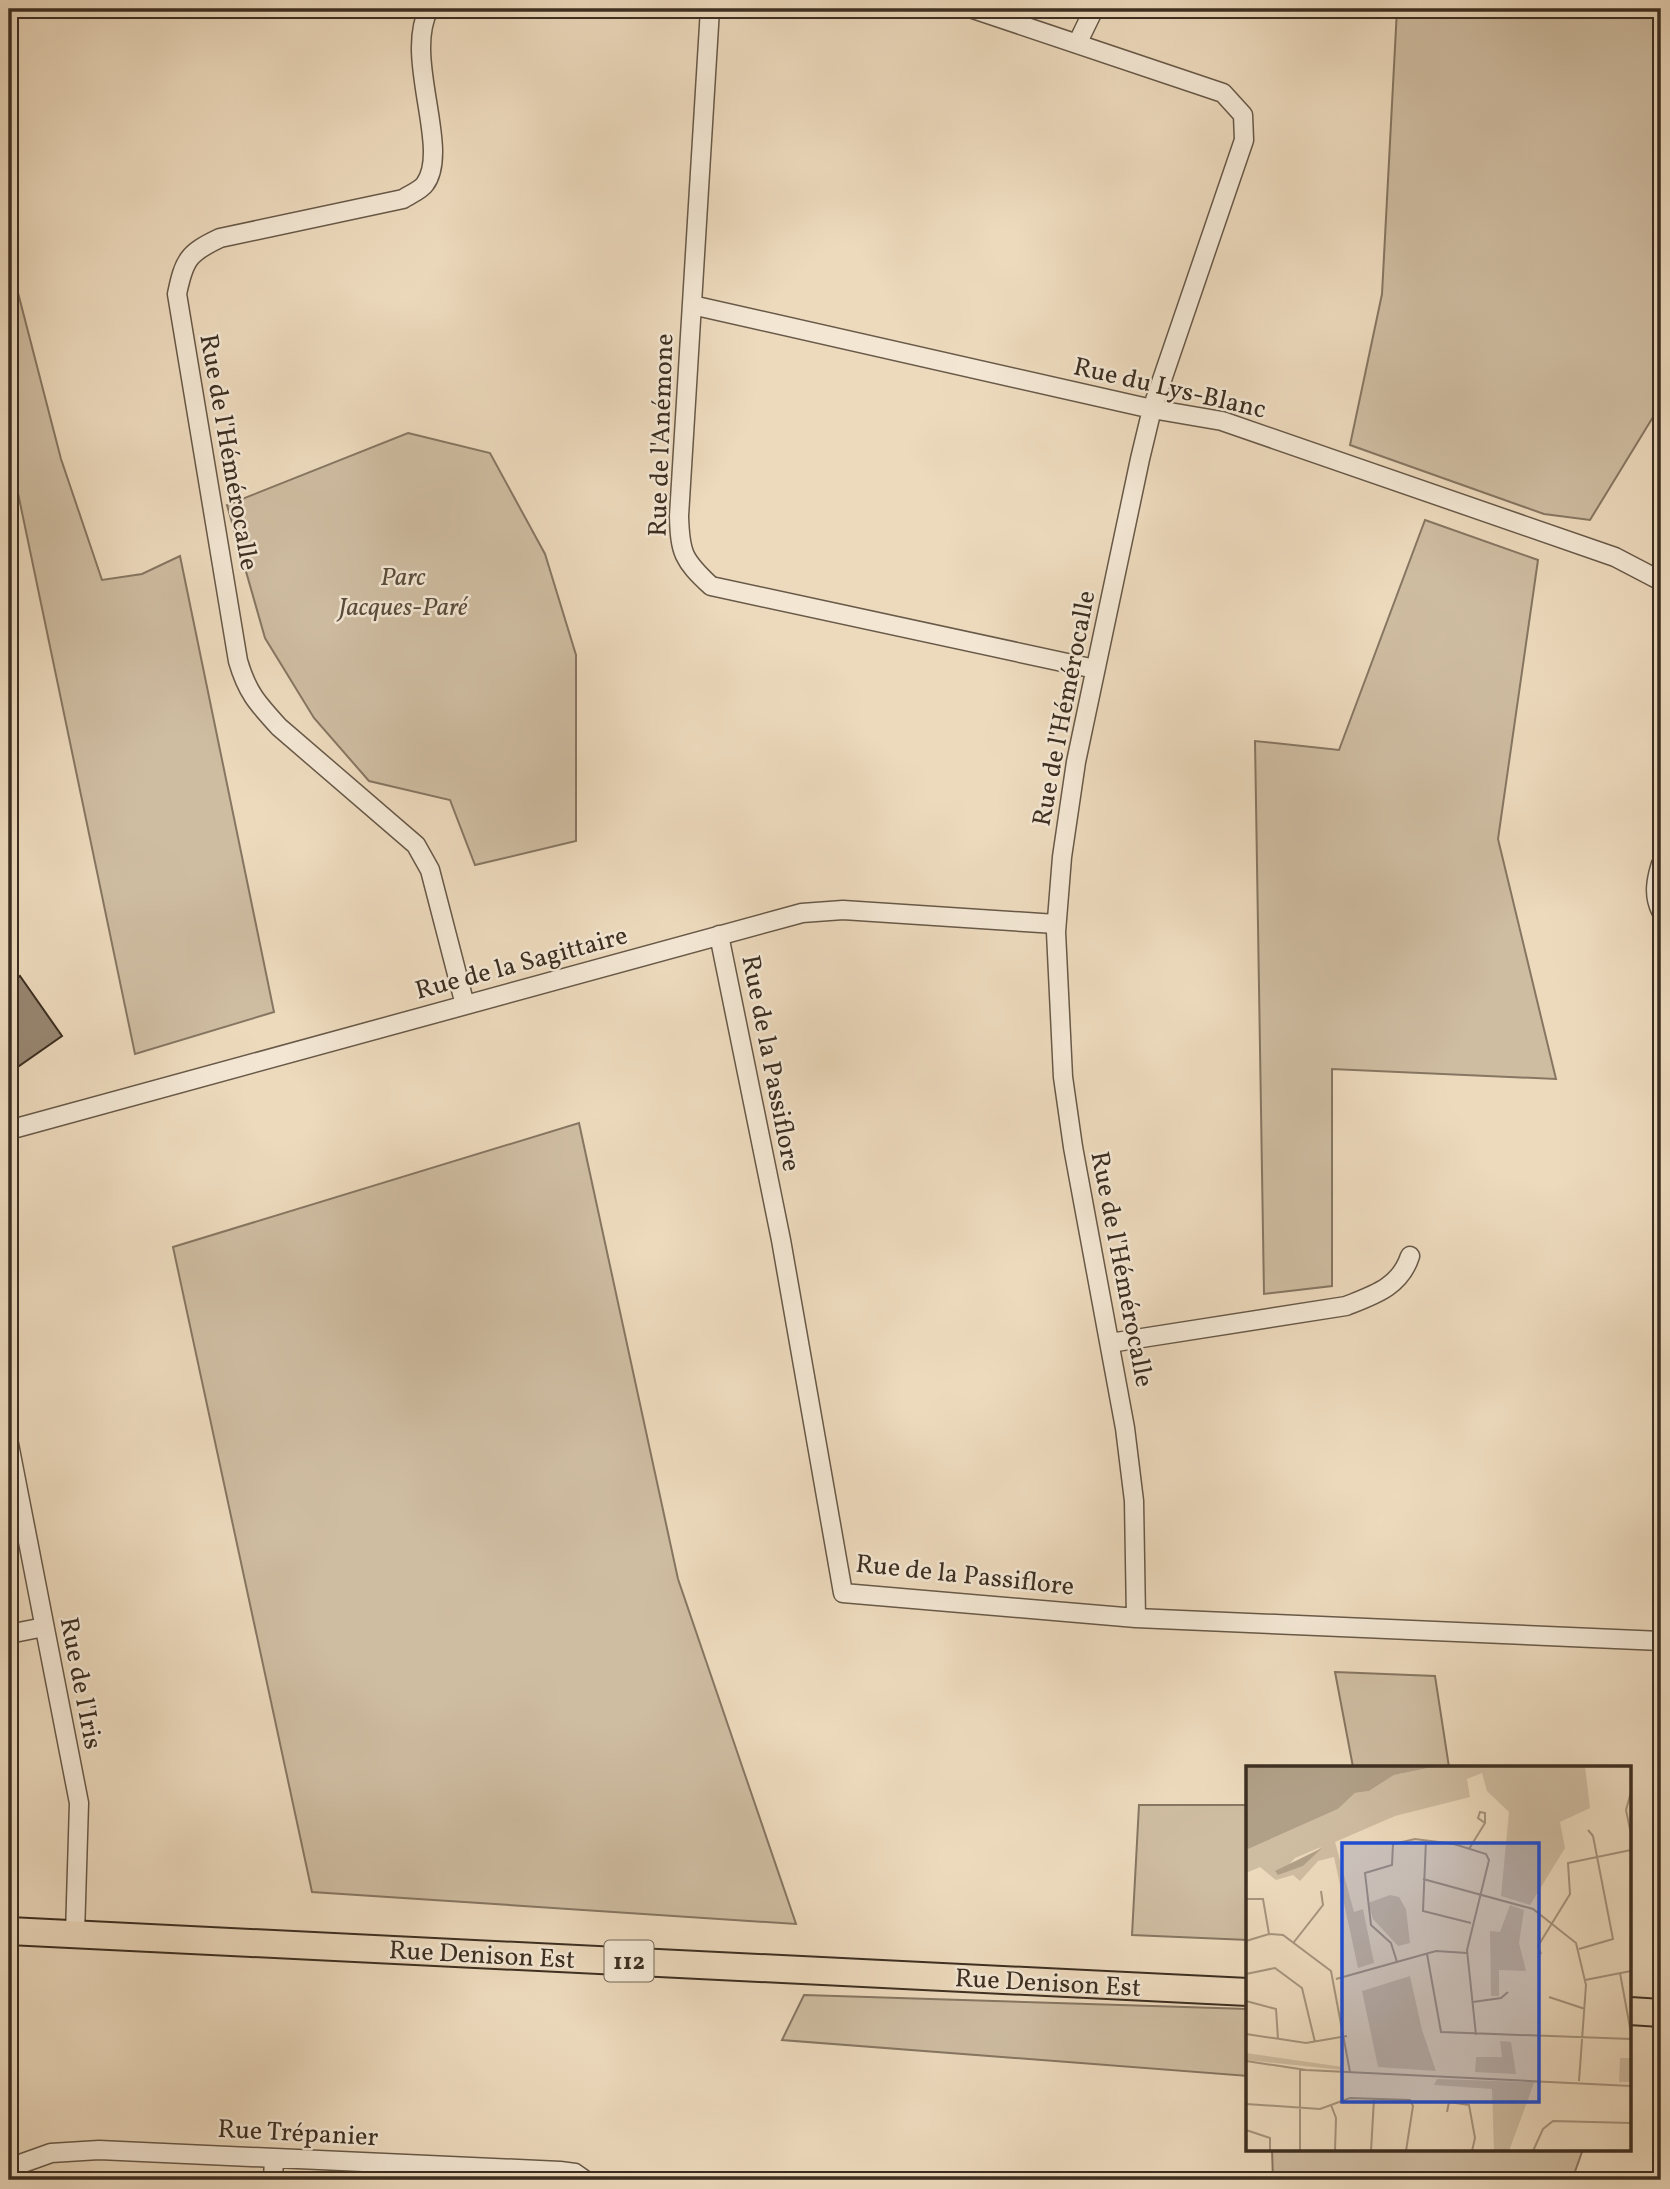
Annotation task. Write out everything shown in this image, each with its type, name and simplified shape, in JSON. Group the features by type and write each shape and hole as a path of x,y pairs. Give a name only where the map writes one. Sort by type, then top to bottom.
{"main road":[{"name":"Rue Denison Est","path":"9,1931 1246,1992"}],"street":[{"name":"Rue de l'Hémérocalle","path":"429,9 422,21 420,47 434,163 425,185 403,199 220,238 198,248 182,268 177,294 238,661 245,686 279,727 416,845 430,870 465,1005"},
{"name":"Rue de l'Anémone","path":"710,9 679,516 680,545 690,567 710,586 1096,669"},
{"name":"Rue de l'Hémérocalle","path":"972,9 1223,93 1244,115 1244,141 1152,409 1076,762 1062,857 1056,924 1063,1077 1073,1147 1125,1428 1134,1501 1136,1618"},
{"path":"1077,44 1094,9"},
{"name":"Rue du Lys-Blanc","path":"692,305 1152,409 1222,421 1615,557 1661,581"},
{"path":"1661,864 1656,885 1657,903 1661,911"},
{"name":"Rue de la Sagittaire","path":"9,1130 793,915 822,910 1056,924"},
{"name":"Rue de la Passiflore","path":"719,935 781,1240 843,1593 1136,1618 1661,1641"},
{"path":"1110,1343 1346,1306 1375,1295 1395,1282 1405,1270 1410,1256"},
{"name":"Rue de l'Iris","path":"9,1444 79,1803 75,1934"},
{"path":"9,1634 44,1627"},
{"name":"Rue Trépanier","path":"9,2168 51,2153 74,2150 560,2171 575,2172 584,2180"},
{"path":"273,2180 274,2158"}],"green space":[{"path":"1397,9 1661,9 1661,404 1590,520 1544,514 1350,445 1382,294"},
{"path":"9,258 61,459 102,580 142,574 180,556 274,1012 135,1054 9,450"},
{"name":"Parc Jacques-Paré","path":"408,433 490,453 545,554 576,655 576,841 475,865 450,800 369,781 314,718 265,638 227,505"},
{"path":"1425,520 1538,560 1498,839 1556,1079 1332,1069 1332,1286 1264,1294 1255,741 1339,750"},
{"path":"579,1123 678,1579 796,1924 312,1892 173,1247"},
{"path":"1335,1672 1435,1676 1449,1766 1353,1766"},
{"path":"1139,1805 1246,1805 1246,1940 1132,1935"},
{"path":"804,1995 1246,2009 1246,2076 782,2040"},
{"path":"1272,2150 1583,2150 1572,2180 1273,2180"}],"building":[{"path":"20,976 62,1036 9,1073 9,985"}]}
